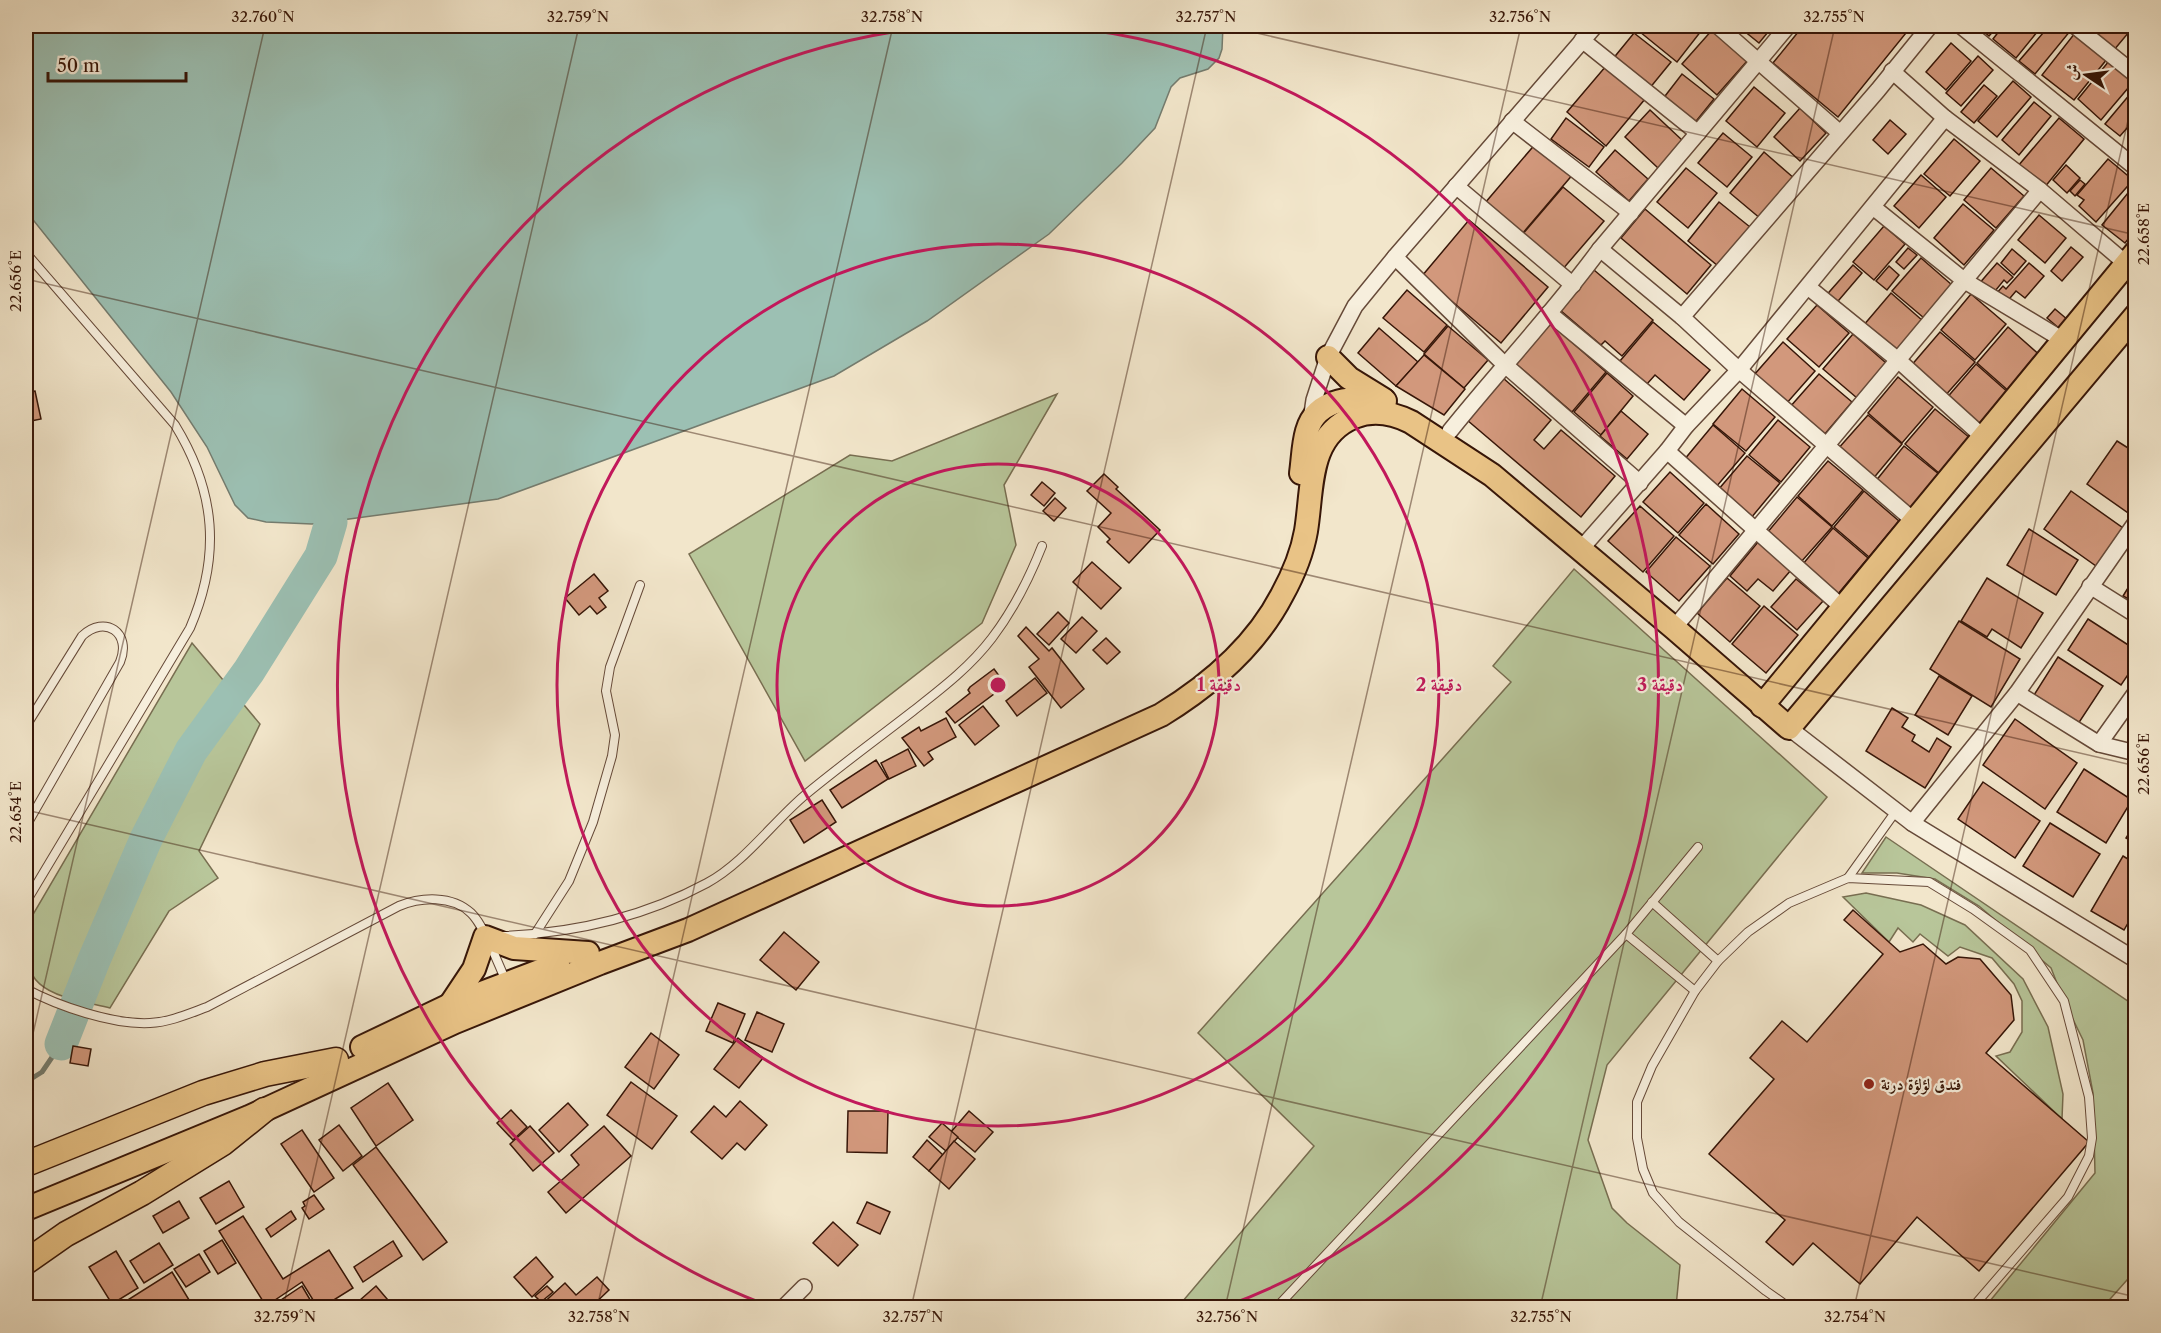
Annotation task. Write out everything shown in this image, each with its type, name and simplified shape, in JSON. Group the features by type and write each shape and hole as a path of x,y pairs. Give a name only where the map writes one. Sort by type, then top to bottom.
{"highway":[{"path":"26,1164 204,1093 265,1074 336,1060"},
{"path":"26,1262 66,1234 142,1193 223,1143 264,1110"}],"main road":[{"path":"1762,706 2063,340 2132,262"},
{"path":"26,1194 243,1104 450,1005 685,918 914,811 1150,707 1187,685 1224,653 1239,636 1276,584 1290,547 1312,437 1323,408 1341,400 1387,401 1421,412 1450,431 1492,475 1789,728 2136,315"},
{"path":"1328,357 1349,378 1387,401"},
{"path":"1312,437 1328,436 1348,419 1360,414 1386,413 1411,422 1492,475"},
{"path":"26,1209 264,1110 455,1022 688,930 1135,728 1185,700 1230,664 1250,642 1281,598 1293,574 1302,549 1314,471 1312,437"},
{"path":"450,1005 474,969 485,937 514,948 588,953"}],"street":[{"path":"1312,437 1314,400 1328,357 1355,306 1595,26"},
{"path":"1718,26 1840,133"},
{"path":"1450,431 1758,59 1788,26"},
{"path":"1961,26 2136,168"},
{"path":"2075,26 2136,75"},
{"path":"1682,317 1892,72 1923,28"},
{"path":"1582,40 1698,133"},
{"path":"1892,72 1946,118 2132,262"},
{"path":"1580,550 1640,483 1686,426 1739,370 1946,118"},
{"path":"1512,121 1631,213"},
{"path":"1456,186 1573,285"},
{"path":"1674,628 1827,448 2040,190"},
{"path":"1873,207 1965,281 2063,340"},
{"path":"1600,249 1682,317 1827,448 1913,520"},
{"path":"1395,257 1504,364 1640,483"},
{"path":"1808,287 1898,360 1983,436"},
{"path":"1549,313 1686,426"},
{"path":"1667,451 1842,607"},
{"path":"1912,824 2017,693 2136,522"},
{"path":"2090,586 2136,615"},
{"path":"2099,744 2136,692"},
{"path":"2017,693 2099,744 2136,753"},
{"path":"1789,728 1912,824 2136,960"},
{"path":"783,1308 804,1287"}],"lane":[{"path":"26,253 175,425 186,444 203,485 208,507 210,548 204,589 190,628 26,902"},
{"path":"485,937 535,934 585,927 641,912 688,892 717,876 732,865 804,797 955,678 974,659 991,639 1021,595 1042,546"},
{"path":"535,934 570,881 602,794 615,746 608,704 607,679 640,585"},
{"path":"26,726 88,630 102,626 119,634 124,645 124,654 26,826"},
{"path":"1848,878 1896,811"},
{"path":"1276,1308 1626,934 1698,847"},
{"path":"1790,1308 1678,1222 1653,1193 1643,1168 1637,1138 1637,1102 1652,1066 1695,991 1718,961 1748,932 1789,903 1848,878 1929,882 1973,909 2030,950 2064,1001 2089,1097 2092,1138 2089,1156 2068,1197 1972,1308"},
{"path":"26,989 40,997 99,1017 123,1022 149,1023 175,1019 207,1007 399,906 420,899 446,901 471,913 507,982"},
{"path":"1652,902 1718,961"},
{"path":"1626,934 1695,991"}],"green space":[{"path":"1057,394 1004,485 1016,545 982,623 805,761 689,554 850,455 892,461"},
{"path":"1574,569 1827,797 1607,1065 1588,1140 1612,1208 1627,1223 1680,1265 1676,1307 1258,1308 1253,1303 1248,1307 1177,1308 1314,1146 1198,1033 1511,682 1493,666"},
{"path":"192,643 260,724 199,851 218,878 169,911 110,1008 56,994 43,987 34,977 28,964 26,946 28,923"},
{"path":"1886,837 2135,1006 2135,1271 2103,1307 1985,1307 2095,1173 2093,1093 2083,1040 2051,968 1979,906 1935,879 1897,873 1862,873"},
{"path":"1866,893 1921,905 1965,925 2023,979 2048,1027 2063,1094 2062,1119 1996,1056 2010,1052 2022,1032 2022,1001 2014,984 1992,958 1960,947 1948,956 1920,934 1913,942 1898,928 1889,942 1843,897"}],"water":[{"path":"26,26 1223,26 1222,49 1219,58 1208,69 1180,78 1171,87 1155,128 1049,234 927,321 834,376 498,499 312,524 266,522 248,518 235,505 207,447 171,392 26,211"}],"building":[{"path":"1645,26 1705,26 1677,62 1640,32"},
{"path":"1738,26 1773,26 1759,43"},
{"path":"1803,26 1896,26 1906,33 1838,117 1773,63"},
{"path":"1977,26 1998,26 1989,36"},
{"path":"2003,26 2042,26 2016,58 1993,39"},
{"path":"2049,26 2065,26 2071,30 2035,74 2019,61"},
{"path":"2094,26 2134,26 2114,50 2091,30"},
{"path":"1713,29 1748,60 1717,95 1682,64"},
{"path":"1634,33 1671,62 1649,89 1612,60"},
{"path":"2075,33 2107,59 2074,100 2042,75"},
{"path":"1951,43 1971,61 1946,90 1926,72"},
{"path":"2136,47 2136,59 2129,54"},
{"path":"1978,56 1993,70 1961,106 1946,93"},
{"path":"2109,61 2134,81 2101,120 2078,99"},
{"path":"1606,66 1645,99 1606,146 1567,112"},
{"path":"1682,74 1714,99 1693,125 1662,100"},
{"path":"2013,81 2031,97 1997,137 1978,121"},
{"path":"1984,85 1997,96 1974,123 1961,112"},
{"path":"1754,87 1785,113 1757,147 1726,121"},
{"path":"2136,87 2136,118 2120,136 2105,124"},
{"path":"2034,102 2051,116 2019,155 2002,140"},
{"path":"1800,108 1826,133 1800,161 1774,137"},
{"path":"1650,110 1683,141 1658,168 1625,137"},
{"path":"1566,118 1604,147 1589,167 1551,139"},
{"path":"2059,118 2084,139 2044,188 2018,166"},
{"path":"1890,120 1906,134 1888,154 1873,140"},
{"path":"1723,133 1752,157 1727,187 1698,163"},
{"path":"1954,139 1980,161 1950,196 1924,174"},
{"path":"1537,142 1574,173 1522,234 1485,203"},
{"path":"1615,150 1648,179 1629,201 1596,172"},
{"path":"1764,152 1795,179 1761,219 1730,193"},
{"path":"2108,159 2133,180 2096,222 2079,206 2084,200 2077,195"},
{"path":"2066,165 2080,178 2067,193 2053,180"},
{"path":"1686,168 1717,193 1688,228 1657,202"},
{"path":"1991,168 2024,196 1996,228 1964,200"},
{"path":"1921,175 1946,197 1919,228 1894,206"},
{"path":"2080,180 2085,184 2075,196 2070,191"},
{"path":"2136,183 2136,229 2125,243 2102,225"},
{"path":"1563,187 1604,221 1562,270 1522,235"},
{"path":"1719,202 1750,227 1718,266 1688,241"},
{"path":"1963,204 1994,230 1964,265 1934,238"},
{"path":"1645,209 1711,265 1687,294 1621,238"},
{"path":"2039,215 2066,238 2045,263 2018,240"},
{"path":"1469,220 1548,287 1501,343 1422,276"},
{"path":"1884,226 1905,244 1874,280 1853,262"},
{"path":"2071,247 2083,257 2062,281 2051,271"},
{"path":"1908,248 1917,255 1904,269 1896,262"},
{"path":"2012,249 2026,261 2014,275 2001,263"},
{"path":"1921,258 1952,285 1924,318 1892,291"},
{"path":"1997,263 2013,277 2007,283 2004,280 1991,296 1978,285"},
{"path":"2029,263 2044,276 2025,298 2016,291 2005,304 1995,295 2003,286 2006,289"},
{"path":"1853,265 1862,273 1833,307 1823,299"},
{"path":"1889,266 1899,275 1887,290 1876,281"},
{"path":"1594,270 1653,320 1622,356 1605,341 1601,345 1560,310"},
{"path":"1407,290 1447,325 1424,352 1383,318"},
{"path":"1891,293 1923,321 1894,354 1863,326"},
{"path":"1971,294 2006,324 1975,360 1941,330"},
{"path":"1817,305 1849,333 1819,367 1787,339"},
{"path":"2055,309 2068,320 2060,329 2047,318"},
{"path":"1653,322 1710,370 1684,400 1655,375 1647,384 1620,361"},
{"path":"1550,323 1606,372 1572,412 1516,364"},
{"path":"1448,326 1488,360 1464,388 1424,354"},
{"path":"2008,327 2042,357 2011,393 1977,363"},
{"path":"1379,328 1418,362 1396,386 1358,353"},
{"path":"26,329 33,366 26,367"},
{"path":"1940,332 1975,362 1944,397 1910,367"},
{"path":"1853,334 1886,363 1857,398 1823,369"},
{"path":"1783,342 1815,371 1786,404 1754,375"},
{"path":"1424,355 1465,389 1444,415 1396,386"},
{"path":"1976,364 2010,394 1980,430 1945,400"},
{"path":"1607,373 1633,396 1601,435 1574,412"},
{"path":"1819,374 1852,402 1824,435 1790,407"},
{"path":"1898,377 1933,407 1902,443 1868,413"},
{"path":"1503,378 1551,420 1534,440 1544,449 1561,430 1615,476 1581,517 1467,420"},
{"path":"1742,389 1775,417 1746,451 1713,424"},
{"path":"35,391 41,419 26,422 26,392"},
{"path":"1935,409 1970,438 1940,474 1905,444"},
{"path":"1621,411 1648,434 1627,459 1600,436"},
{"path":"1868,415 1902,444 1872,480 1837,450"},
{"path":"1778,420 1810,447 1781,482 1749,455"},
{"path":"1713,425 1745,453 1716,487 1684,460"},
{"path":"2117,441 2136,453 2136,509 2131,515 2087,484"},
{"path":"1904,446 1940,475 1910,511 1875,482"},
{"path":"1747,456 1780,483 1751,518 1718,490"},
{"path":"1828,461 1863,490 1832,526 1798,496"},
{"path":"1670,472 1704,503 1678,533 1643,502"},
{"path":"1104,474 1118,487 1116,489 1160,530 1129,563 1107,542 1110,539 1098,527 1111,513 1087,491"},
{"path":"1042,482 1055,493 1044,506 1031,495"},
{"path":"1864,491 1899,521 1869,557 1834,527"},
{"path":"2071,491 2123,528 2096,566 2044,529"},
{"path":"1797,497 1832,527 1801,562 1767,533"},
{"path":"1055,498 1066,508 1054,521 1043,511"},
{"path":"1706,504 1739,534 1713,564 1679,535"},
{"path":"1640,506 1674,536 1643,572 1608,541"},
{"path":"1833,528 1868,558 1838,594 1803,564"},
{"path":"2029,529 2078,560 2056,595 2007,565"},
{"path":"1676,537 1710,566 1679,601 1646,572"},
{"path":"1758,542 1791,570 1773,591 1758,579 1747,591 1730,576"},
{"path":"1092,562 1121,588 1101,609 1073,582"},
{"path":"594,574 608,591 599,598 606,607 597,614 590,606 579,615 565,598"},
{"path":"2136,575 2136,603 2123,596"},
{"path":"1727,578 1760,606 1730,642 1697,613"},
{"path":"1987,578 2043,613 2021,648 1992,629 1987,637 1961,621"},
{"path":"1796,579 1823,601 1797,630 1771,607"},
{"path":"1764,606 1798,635 1766,673 1732,644"},
{"path":"1058,612 1069,623 1049,645 1037,634"},
{"path":"1082,617 1097,631 1076,653 1061,639"},
{"path":"2088,619 2136,650 2136,663 2121,685 2068,650"},
{"path":"1959,621 2020,659 1991,707 1930,669"},
{"path":"1026,627 1049,651 1052,648 1084,689 1061,708 1029,667 1039,659 1018,636"},
{"path":"1106,638 1120,652 1107,664 1093,650"},
{"path":"2058,657 2103,686 2078,724 2034,695"},
{"path":"994,669 1006,685 955,723 946,712 970,693 968,690 970,687"},
{"path":"1939,676 1972,696 1948,735 1915,715"},
{"path":"1035,678 1047,693 1017,716 1006,701"},
{"path":"983,706 999,726 975,745 959,725"},
{"path":"1892,708 1908,718 1902,727 1915,735 1912,741 1929,752 1937,738 1951,747 1925,788 1866,751"},
{"path":"946,718 956,737 928,752 933,759 924,766 902,738 919,727 921,731"},
{"path":"2015,719 2077,763 2045,809 1983,765"},
{"path":"908,749 916,766 889,779 881,763"},
{"path":"876,760 888,779 842,808 830,790"},
{"path":"2084,769 2132,800 2106,843 2057,812"},
{"path":"1983,782 2040,821 2015,858 1958,819"},
{"path":"822,800 836,822 804,843 790,820"},
{"path":"2136,822 2136,844 2126,838"},
{"path":"2050,823 2100,854 2073,897 2023,866"},
{"path":"2123,856 2136,864 2136,909 2124,930 2091,911"},
{"path":"1853,910 1900,952 1923,944 1946,964 1958,957 1980,959 2011,995 2014,1020 1986,1053 2089,1142 1979,1271 1917,1217 1860,1284 1813,1243 1793,1265 1766,1242 1785,1220 1709,1154 1774,1079 1750,1058 1782,1021 1807,1042 1883,954 1844,920"},
{"path":"784,932 819,962 796,990 760,960"},
{"path":"718,1003 745,1014 733,1043 706,1031"},
{"path":"757,1012 784,1024 772,1052 745,1040"},
{"path":"651,1033 679,1055 654,1089 625,1067"},
{"path":"738,1038 763,1058 739,1088 714,1069"},
{"path":"73,1046 91,1049 88,1066 70,1063"},
{"path":"631,1082 677,1116 652,1149 607,1115"},
{"path":"388,1083 413,1120 376,1146 351,1108"},
{"path":"740,1101 767,1125 745,1150 737,1143 722,1159 691,1132 714,1106 726,1117"},
{"path":"568,1103 588,1125 559,1152 539,1130"},
{"path":"511,1110 527,1127 513,1140 497,1123"},
{"path":"848,1111 888,1111 887,1153 847,1152"},
{"path":"969,1111 993,1132 975,1152 951,1132"},
{"path":"942,1123 958,1137 946,1151 929,1137"},
{"path":"339,1125 362,1156 343,1171 319,1140"},
{"path":"530,1126 554,1153 533,1171 510,1144"},
{"path":"604,1126 631,1156 566,1213 548,1192 579,1165 571,1155"},
{"path":"302,1130 334,1178 314,1192 281,1144"},
{"path":"927,1140 943,1155 929,1171 913,1157"},
{"path":"954,1141 975,1159 949,1189 929,1171"},
{"path":"376,1147 447,1242 423,1260 353,1165"},
{"path":"229,1181 244,1207 216,1224 200,1198"},
{"path":"314,1195 324,1209 309,1219 302,1208 305,1206 303,1202"},
{"path":"179,1201 189,1218 163,1233 153,1216"},
{"path":"867,1202 890,1212 880,1234 857,1223"},
{"path":"291,1211 296,1219 271,1237 266,1229"},
{"path":"243,1216 283,1279 329,1250 353,1288 318,1308 302,1282 266,1306 219,1231"},
{"path":"833,1222 858,1245 838,1266 813,1243"},
{"path":"222,1240 236,1263 218,1274 204,1251"},
{"path":"393,1241 402,1256 363,1282 354,1267"},
{"path":"159,1243 173,1265 144,1283 130,1261"},
{"path":"116,1251 138,1288 112,1304 89,1267"},
{"path":"199,1254 210,1272 186,1287 174,1269"},
{"path":"536,1257 553,1277 532,1297 514,1277"},
{"path":"172,1272 194,1308 115,1308"},
{"path":"597,1277 609,1290 590,1308 538,1308 565,1283 576,1295"},
{"path":"302,1286 315,1308 285,1308 281,1300"},
{"path":"376,1286 393,1306 391,1308 351,1308"},
{"path":"547,1286 553,1292 541,1302 535,1296"}],"waterway":[{"path":"61,1044 146,839 191,751 249,671 321,556 331,522"},
{"path":"26,1082 42,1072 61,1044"}],"place":[{"name":"فندق لؤلؤة درنة","path":"1869,1084"}]}
